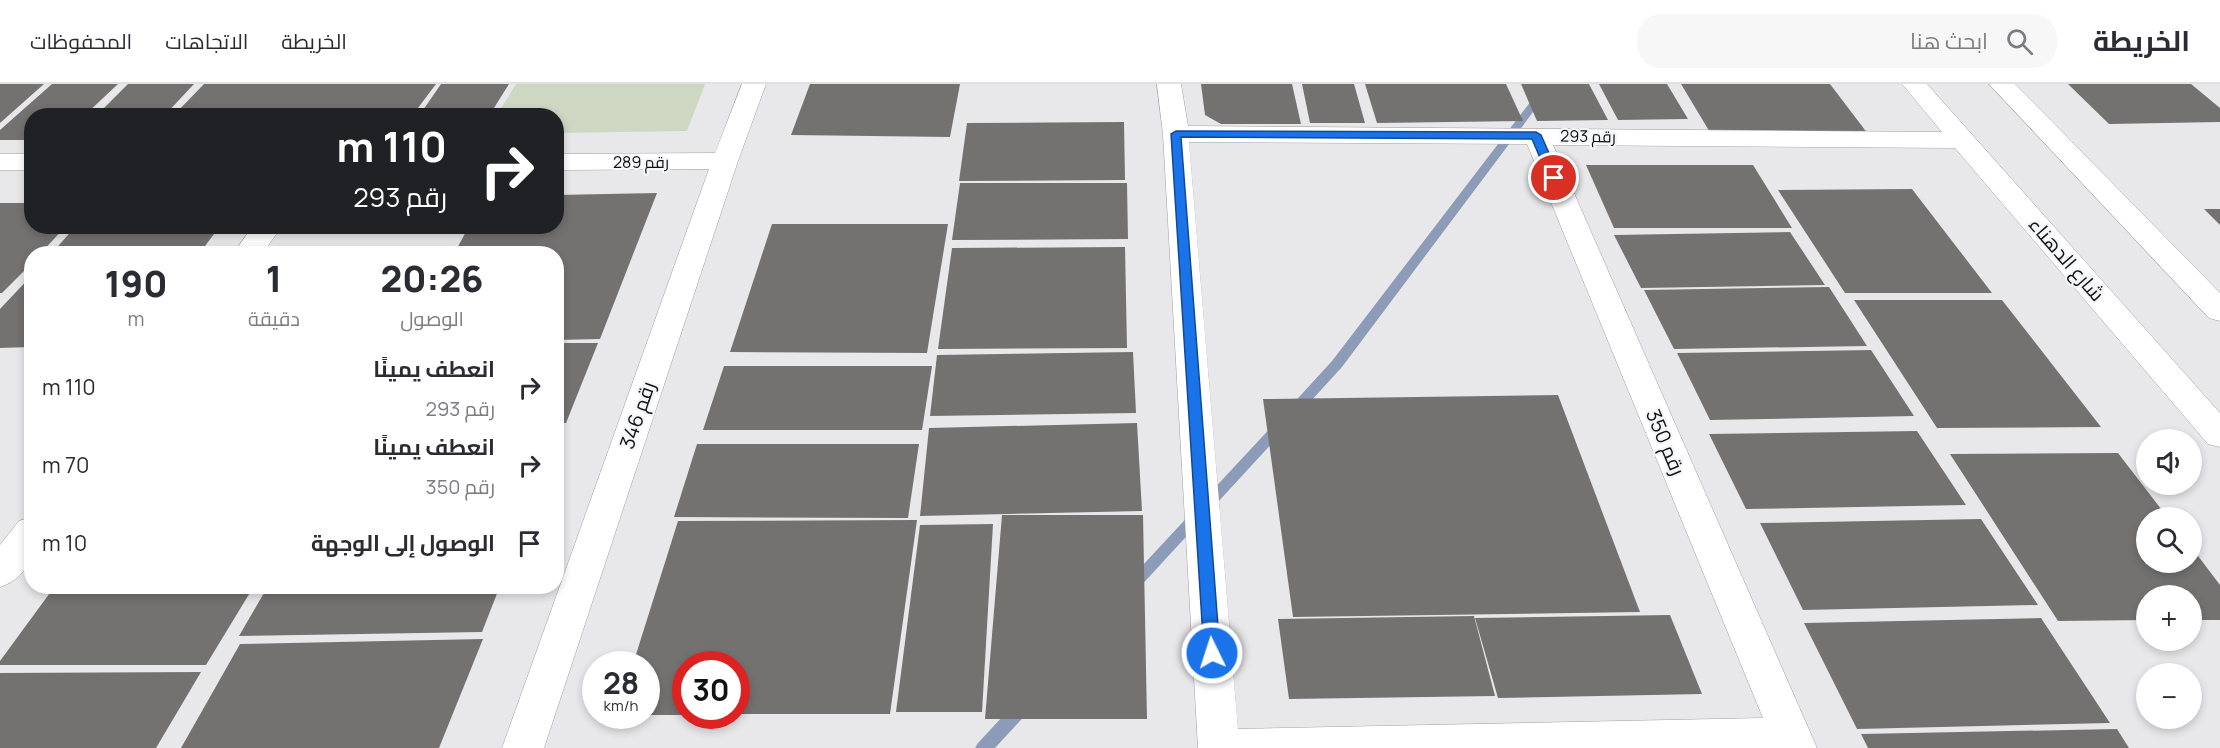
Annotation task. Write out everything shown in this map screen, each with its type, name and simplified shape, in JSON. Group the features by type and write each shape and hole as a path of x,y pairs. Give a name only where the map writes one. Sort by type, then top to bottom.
{"street":[{"name":"رقم 346","path":"523,748 724,161 754,84"},
{"path":"1169,84 1176,134 1219,748"},
{"name":"شارع الدهناء","path":"1914,84 2220,435"},
{"path":"2001,84 2220,311"},
{"name":"رقم 293","path":"1176,134 1963,140"},
{"name":"رقم 350","path":"1536,135 1793,742"},
{"name":"رقم 289","path":"564,162 724,161"},
{"path":"0,162 24,162"},
{"path":"0,572 24,541"},
{"path":"1224,748 1793,742"}],"green space":[{"path":"516,84 705,84 687,131 564,133 564,108 501,108"}],"building":[{"path":"0,84 44,84 0,123"},
{"path":"52,84 118,84 92,108 25,108"},
{"path":"128,84 194,84 172,108 104,108"},
{"path":"204,84 436,84 418,108 181,108"},
{"path":"441,84 509,84 494,108 424,108"},
{"path":"810,84 960,84 950,137 791,135"},
{"path":"1201,84 1292,84 1301,124 1221,124 1205,115"},
{"path":"1302,84 1354,84 1365,123 1310,123"},
{"path":"1365,84 1506,84 1523,121 1377,123"},
{"path":"1521,84 1589,84 1608,120 1537,121"},
{"path":"1599,84 1667,84 1688,119 1618,120"},
{"path":"1681,84 1830,84 1868,134 1711,134"},
{"path":"2068,84 2191,84 2220,108 2220,122 2109,124"},
{"path":"24,109 24,140 0,140 0,130"},
{"path":"1124,122 1125,180 959,181 967,123"},
{"path":"1586,165 1753,165 1792,228 1614,228"},
{"path":"960,183 1127,183 1128,239 952,240"},
{"path":"1912,189 1992,293 1845,293 1778,190"},
{"path":"657,193 600,339 564,340 564,246 458,246 465,234 564,234 564,195"},
{"path":"0,203 24,203 24,234 59,234 47,246 24,246 24,271 0,293"},
{"path":"2204,209 2220,209 2220,225"},
{"path":"772,224 948,224 927,353 730,352"},
{"path":"1790,232 1825,285 1641,288 1614,235"},
{"path":"69,234 214,234 205,246 58,246"},
{"path":"1125,247 1127,348 938,349 952,248"},
{"path":"24,284 24,347 0,348 0,309"},
{"path":"1829,287 1867,346 1674,349 1644,290"},
{"path":"1854,300 2002,300 2101,427 1937,428"},
{"path":"564,343 598,343 566,423 564,423"},
{"path":"1871,350 1914,416 1710,420 1677,353"},
{"path":"1133,352 1136,413 930,416 937,355"},
{"path":"724,366 932,366 922,430 703,430"},
{"path":"1558,395 1640,612 1293,617 1263,399"},
{"path":"1137,423 1142,511 920,516 929,428"},
{"path":"1917,431 1966,505 1746,509 1709,434"},
{"path":"697,444 919,444 908,518 674,517"},
{"path":"2118,453 2136,476 2136,495 2150,495 2160,507 2136,507 2136,573 2202,573 2202,561 2220,585 2220,620 2202,620 2202,585 2136,585 2136,620 2058,621 1950,454"},
{"path":"1002,515 1143,515 1147,719 985,719"},
{"path":"1981,519 2038,605 1803,610 1760,523"},
{"path":"917,520 890,714 750,714 750,651 672,651 672,715 660,715 660,651 637,651 678,521"},
{"path":"993,524 982,712 896,712 920,525"},
{"path":"49,594 249,594 206,665 0,665 0,661"},
{"path":"263,594 497,594 482,632 239,636"},
{"path":"1670,615 1702,694 1498,698 1475,618"},
{"path":"1474,616 1495,696 1289,699 1278,619"},
{"path":"2041,618 2110,723 1857,729 1804,623"},
{"path":"483,639 439,748 181,748 240,644"},
{"path":"201,672 156,748 0,748 0,673"},
{"path":"2117,729 2129,748 1868,748 1861,734"}],"waterway":[{"path":"1294,411 1337,364 1549,84"},
{"path":"1133,585 1281,425"},
{"path":"984,748 1023,706"}],"route":[{"path":"1212,653 1176,134 1536,135 1554,178"}]}
